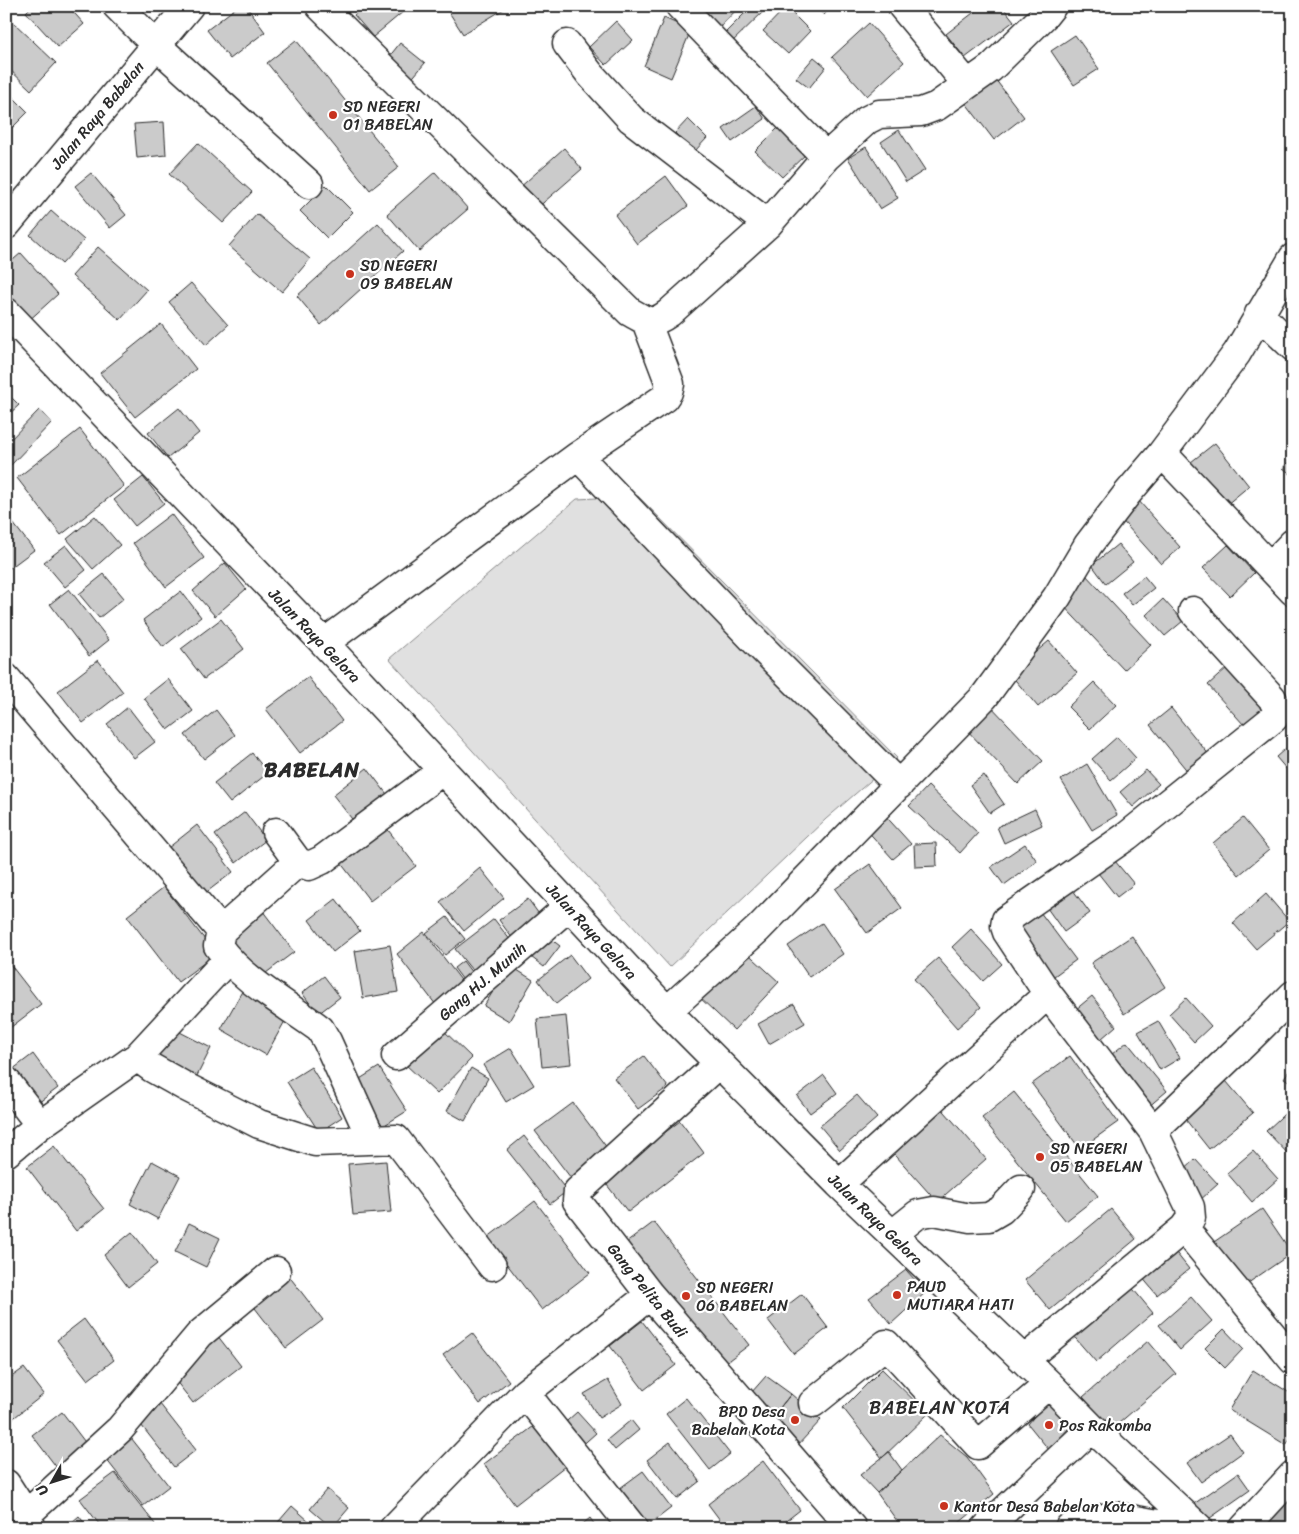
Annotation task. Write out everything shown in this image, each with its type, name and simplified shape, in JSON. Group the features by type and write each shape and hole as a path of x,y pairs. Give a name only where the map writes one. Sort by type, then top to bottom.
{"street":[{"path":"117,6 309,184"},
{"name":"Jalan Raya Babelan","path":"6,225 189,6"},
{"path":"320,6 630,312 646,322 670,384 668,392 658,402 578,456 324,643"},
{"path":"680,6 826,158"},
{"path":"902,6 967,84"},
{"path":"646,322 658,320 669,312 768,224 826,158 867,120 879,114 922,112 938,106 991,68 1052,6"},
{"path":"567,44 590,74 631,118 768,224"},
{"path":"667,1011 758,929 984,697 1057,597 1088,544 1162,452 1236,353 1293,258"},
{"name":"Jalan Raya Gelora","path":"6,312 324,643 718,1064 839,1184 1049,1384 1092,1428 1200,1528"},
{"path":"1259,314 1293,347"},
{"path":"1162,452 1293,591"},
{"path":"578,456 754,640 899,786"},
{"path":"1270,567 1293,543"},
{"path":"1024,1360 1184,1228 1191,1218 1190,1207 1153,1131 1048,994 1007,932 1005,926 1006,920 1127,836 1274,718 1277,708 1272,698 1193,612"},
{"path":"6,678 221,931"},
{"path":"276,832 298,862 309,866 322,860 443,770"},
{"path":"298,862 221,931 218,946 227,960 247,977 320,1029 372,1140"},
{"name":"Gang HJ. Munih","path":"396,1056 569,906"},
{"path":"6,1153 40,1126 136,1057 227,960"},
{"path":"839,1184 1048,994"},
{"path":"1153,1131 1293,995"},
{"path":"136,1057 186,1087 259,1124 315,1142 396,1139 492,1266"},
{"name":"Gang Pelita Budi","path":"718,1064 578,1191 576,1201 650,1295 852,1528"},
{"path":"6,1081 40,1126"},
{"path":"893,1234 918,1214 934,1211 970,1218 989,1217 1001,1210 1021,1189"},
{"path":"1184,1228 1293,1360"},
{"path":"6,1484 29,1521 120,1429 200,1334 276,1271"},
{"path":"394,1528 525,1393 650,1295"},
{"path":"813,1403 886,1344 978,1445 1049,1384"},
{"path":"525,1393 633,1528"},
{"path":"986,1528 1092,1428"},
{"path":"1244,1528 1293,1475"},
{"path":"1070,1528 1076,1524 1114,1516 1180,1528"}],"shaded area":[{"path":"638,496 897,758 826,819 670,967 389,659 577,499"}],"building":[{"path":"32,6 68,6 84,24 58,47 26,12"},
{"path":"238,6 246,6 265,32 230,59 207,30"},
{"path":"364,6 410,6 373,37 354,15"},
{"path":"445,6 503,6 504,9 463,34"},
{"path":"701,6 740,6 716,31 696,12"},
{"path":"752,6 765,6 767,8 727,47 719,39"},
{"path":"814,6 832,6 824,15"},
{"path":"982,6 1002,6 1014,21 965,58 946,34"},
{"path":"786,7 810,31 788,54 763,31"},
{"path":"664,18 691,30 671,78 644,66"},
{"path":"11,20 56,63 31,90 6,66 6,25"},
{"path":"616,21 633,40 606,65 589,47"},
{"path":"869,23 904,62 867,96 832,57"},
{"path":"1075,35 1099,69 1074,85 1051,51"},
{"name":"SD NEGERI 01 BABELAN","path":"296,40 399,167 370,190 267,63"},
{"path":"400,43 425,63 409,82 385,62"},
{"path":"814,57 826,67 809,88 796,78"},
{"path":"995,79 1024,117 994,140 965,102"},
{"path":"6,90 28,112 6,134"},
{"path":"756,106 765,119 732,142 723,129"},
{"path":"688,119 707,138 694,152 675,133"},
{"path":"164,122 166,155 137,158 134,124"},
{"path":"780,126 807,153 782,177 755,151"},
{"path":"899,130 925,170 906,182 881,142"},
{"path":"198,143 252,192 223,223 169,174"},
{"path":"866,147 898,198 880,209 848,158"},
{"path":"564,148 582,169 536,209 518,189"},
{"name":"SD NEGERI 01 BABELAN","path":"435,172 468,209 419,251 387,214"},
{"path":"91,173 126,215 110,228 75,186"},
{"path":"666,176 688,206 637,244 615,215"},
{"path":"326,185 353,212 327,238 300,211"},
{"path":"51,211 84,240 62,264 30,235"},
{"path":"257,214 310,259 282,292 229,246"},
{"name":"SD NEGERI 09 BABELAN","path":"378,223 403,251 321,325 297,296"},
{"path":"98,247 147,290 120,320 72,276"},
{"path":"21,253 58,294 26,323 6,302 6,266"},
{"path":"191,283 228,325 206,345 169,302"},
{"path":"161,324 196,369 135,417 100,373"},
{"path":"6,392 19,405 6,417"},
{"path":"179,408 199,433 168,458 148,433"},
{"path":"39,410 52,422 11,465 6,460 6,444"},
{"path":"80,429 124,486 61,535 17,478"},
{"path":"1215,443 1249,486 1226,505 1191,462"},
{"path":"1293,456 1293,476 1283,468"},
{"path":"143,477 164,503 135,526 114,500"},
{"path":"1138,500 1180,547 1161,564 1119,517"},
{"path":"6,514 34,550 6,571"},
{"path":"171,514 204,558 166,587 133,543"},
{"path":"95,516 120,545 93,569 67,539"},
{"path":"1118,544 1133,562 1106,584 1092,565"},
{"path":"66,545 86,570 65,587 44,562"},
{"path":"1228,545 1254,573 1230,596 1203,568"},
{"path":"225,563 246,589 215,616 193,591"},
{"path":"104,574 124,598 99,618 79,594"},
{"path":"1085,574 1151,645 1124,670 1058,600"},
{"path":"1144,576 1154,588 1132,605 1122,593"},
{"path":"69,589 109,640 89,656 50,604"},
{"path":"181,591 201,617 163,647 143,620"},
{"path":"1163,599 1183,621 1165,636 1146,615"},
{"path":"221,619 244,649 204,679 181,649"},
{"path":"1049,641 1077,673 1038,707 1010,674"},
{"path":"98,660 123,692 83,723 58,691"},
{"path":"1229,666 1265,706 1244,725 1208,685"},
{"path":"308,677 342,721 300,753 266,709"},
{"path":"168,679 193,711 168,730 144,698"},
{"path":"1094,682 1116,705 1090,729 1068,707"},
{"path":"989,704 1043,761 1018,784 964,727"},
{"path":"128,707 155,742 134,758 107,724"},
{"path":"1171,708 1210,756 1189,773 1150,725"},
{"path":"216,710 235,735 204,759 185,735"},
{"path":"1117,737 1136,758 1111,780 1092,759"},
{"path":"1293,742 1293,777 1276,757"},
{"path":"252,753 268,773 230,803 214,783"},
{"path":"1087,764 1117,815 1092,830 1061,780"},
{"path":"367,768 393,802 359,828 333,795"},
{"path":"1146,770 1159,784 1133,807 1120,792"},
{"path":"984,775 1004,804 990,813 970,785"},
{"path":"928,786 978,833 960,853 909,806"},
{"path":"1035,809 1042,825 1004,843 997,827"},
{"path":"881,811 911,844 893,859 863,826"},
{"path":"245,812 266,840 236,863 215,835"},
{"path":"1243,818 1269,850 1239,875 1213,843"},
{"path":"197,825 233,872 204,894 168,848"},
{"path":"385,826 416,866 370,901 340,862"},
{"path":"936,843 937,866 915,867 914,844"},
{"path":"1025,844 1037,861 1004,885 991,867"},
{"path":"1110,855 1134,884 1117,897 1094,868"},
{"path":"870,864 902,908 867,933 835,889"},
{"path":"480,868 504,898 464,931 440,902"},
{"path":"1067,882 1090,913 1064,932 1042,901"},
{"path":"164,887 216,954 178,982 127,916"},
{"path":"1266,894 1289,921 1256,949 1233,923"},
{"path":"336,899 360,931 333,952 309,920"},
{"path":"528,899 544,921 515,942 499,920"},
{"path":"1037,908 1076,960 1050,979 1012,927"},
{"path":"262,910 294,952 258,979 226,938"},
{"path":"447,917 465,939 445,955 426,933"},
{"path":"494,919 514,945 476,975 455,949"},
{"path":"822,923 843,954 809,977 788,946"},
{"path":"971,929 1002,964 983,981 952,947"},
{"path":"424,932 464,984 436,1005 397,954"},
{"path":"543,933 560,946 544,967 527,954"},
{"path":"1132,936 1165,987 1124,1014 1091,963"},
{"path":"390,945 398,992 363,998 355,951"},
{"path":"741,947 779,982 734,1030 697,995"},
{"path":"570,955 588,979 556,1004 538,980"},
{"path":"938,958 981,1007 957,1028 914,979"},
{"path":"6,959 41,1004 6,1031"},
{"path":"463,961 472,973 463,980 454,968"},
{"path":"509,965 533,980 509,1021 484,1006"},
{"path":"324,976 340,997 318,1014 302,993"},
{"path":"245,986 290,1012 266,1055 221,1029"},
{"path":"1092,996 1116,1026 1094,1045 1069,1015"},
{"path":"1186,998 1211,1026 1194,1042 1169,1014"},
{"path":"794,1004 805,1023 769,1044 758,1024"},
{"path":"566,1016 571,1064 542,1067 537,1019"},
{"path":"1158,1021 1180,1058 1160,1070 1138,1032"},
{"path":"440,1027 472,1058 437,1094 405,1064"},
{"path":"172,1028 211,1048 196,1078 156,1058"},
{"path":"1127,1042 1167,1091 1141,1113 1101,1063"},
{"path":"511,1048 534,1085 506,1102 483,1065"},
{"path":"33,1054 58,1088 34,1106 8,1073"},
{"path":"644,1056 668,1087 638,1109 614,1078"},
{"path":"1070,1056 1118,1122 1080,1149 1032,1084"},
{"path":"1293,1065 1293,1084 1284,1078"},
{"path":"311,1067 342,1117 319,1132 287,1082"},
{"path":"379,1067 407,1111 383,1126 355,1082"},
{"path":"471,1068 488,1078 465,1121 447,1111"},
{"path":"824,1075 837,1093 810,1113 797,1096"},
{"path":"1221,1075 1253,1113 1209,1149 1178,1110"},
{"name":"SD NEGERI 05 BABELAN","path":"1014,1092 1098,1196 1066,1221 982,1118"},
{"path":"857,1095 877,1118 840,1150 820,1126"},
{"path":"573,1103 611,1153 574,1182 535,1131"},
{"path":"938,1104 986,1159 937,1202 888,1147"},
{"path":"1293,1106 1293,1159 1266,1131"},
{"path":"680,1121 704,1153 628,1212 603,1180"},
{"path":"524,1136 567,1191 550,1204 507,1150"},
{"path":"54,1146 104,1209 76,1231 27,1167"},
{"path":"1253,1151 1278,1179 1252,1202 1227,1173"},
{"path":"1195,1159 1218,1184 1199,1201 1177,1176"},
{"path":"152,1161 180,1176 158,1219 130,1204"},
{"path":"386,1161 391,1212 353,1215 348,1164"},
{"path":"535,1201 590,1273 542,1310 487,1238"},
{"path":"1111,1209 1136,1239 1050,1310 1025,1280"},
{"path":"1262,1209 1292,1253 1238,1290 1208,1246"},
{"name":"SD NEGERI 06 BABELAN","path":"654,1222 749,1345 717,1369 622,1246"},
{"path":"189,1223 220,1238 206,1267 175,1252"},
{"path":"132,1232 157,1264 128,1287 104,1255"},
{"path":"1173,1249 1189,1269 1157,1295 1141,1276"},
{"name":"PAUD MUTIARA HATI","path":"906,1270 926,1292 891,1324 869,1298"},
{"path":"285,1271 323,1320 286,1348 248,1299"},
{"path":"1129,1284 1153,1313 1096,1362 1070,1332"},
{"path":"802,1294 828,1328 794,1354 768,1320"},
{"path":"1191,1297 1212,1321 1180,1350 1159,1325"},
{"path":"84,1319 114,1360 88,1380 57,1340"},
{"path":"642,1321 676,1365 644,1390 610,1346"},
{"path":"1224,1329 1243,1349 1225,1368 1205,1348"},
{"path":"472,1333 509,1381 480,1404 443,1355"},
{"path":"217,1335 241,1366 193,1403 169,1372"},
{"path":"1148,1341 1176,1374 1111,1430 1083,1397"},
{"path":"24,1368 44,1394 6,1424 6,1381"},
{"path":"882,1369 928,1414 882,1458 843,1408"},
{"path":"1253,1370 1293,1395 1293,1435 1286,1445 1229,1410"},
{"path":"766,1376 791,1394 769,1421 744,1401"},
{"path":"608,1380 622,1404 599,1418 584,1394"},
{"name":"BPD Desa Babelan Kota","path":"791,1394 821,1420 797,1446 769,1421"},
{"path":"686,1398 730,1454 710,1470 666,1414"},
{"path":"156,1399 196,1450 174,1467 134,1416"},
{"name":"Pos Rakomba","path":"1046,1402 1071,1426 1049,1450 1028,1424"},
{"path":"62,1412 91,1450 61,1473 32,1435"},
{"path":"577,1412 596,1433 578,1449 559,1428"},
{"path":"631,1420 639,1430 615,1450 607,1440"},
{"path":"534,1426 565,1466 515,1505 484,1464"},
{"path":"128,1434 169,1486 143,1506 102,1454"},
{"path":"1230,1434 1243,1452 1201,1482 1187,1463"},
{"name":"Kantor Desa Babelan Kota","path":"940,1435 967,1457 994,1494 953,1528 902,1528 877,1493"},
{"path":"670,1442 700,1481 677,1499 647,1460"},
{"path":"889,1452 902,1470 877,1493 860,1475"},
{"path":"763,1461 800,1510 777,1528 726,1528 708,1504"},
{"path":"643,1471 671,1508 645,1528 616,1491"},
{"path":"115,1473 155,1524 150,1528 102,1528 80,1499"},
{"path":"1238,1473 1250,1490 1203,1523 1191,1506"},
{"path":"327,1489 349,1508 332,1528 310,1509"},
{"path":"292,1506 309,1521 303,1528 273,1528"},
{"path":"79,1516 88,1528 65,1528"},
{"path":"590,1518 597,1528 578,1528"}],"waterway":[{"path":"1271,1528 1293,1500"}],"place":[{"name":"SD NEGERI 01 BABELAN","path":"333,115"},
{"name":"SD NEGERI 09 BABELAN","path":"350,274"},
{"name":"SD NEGERI 05 BABELAN","path":"1040,1157"},
{"name":"PAUD MUTIARA HATI","path":"897,1295"},
{"name":"SD NEGERI 06 BABELAN","path":"686,1296"},
{"name":"BPD Desa Babelan Kota","path":"795,1420"},
{"name":"Pos Rakomba","path":"1049,1425"},
{"name":"Kantor Desa Babelan Kota","path":"944,1506"}],"district":[{"name":"BABELAN","path":"312,770"},
{"name":"BABELAN KOTA","path":"940,1407"}]}
